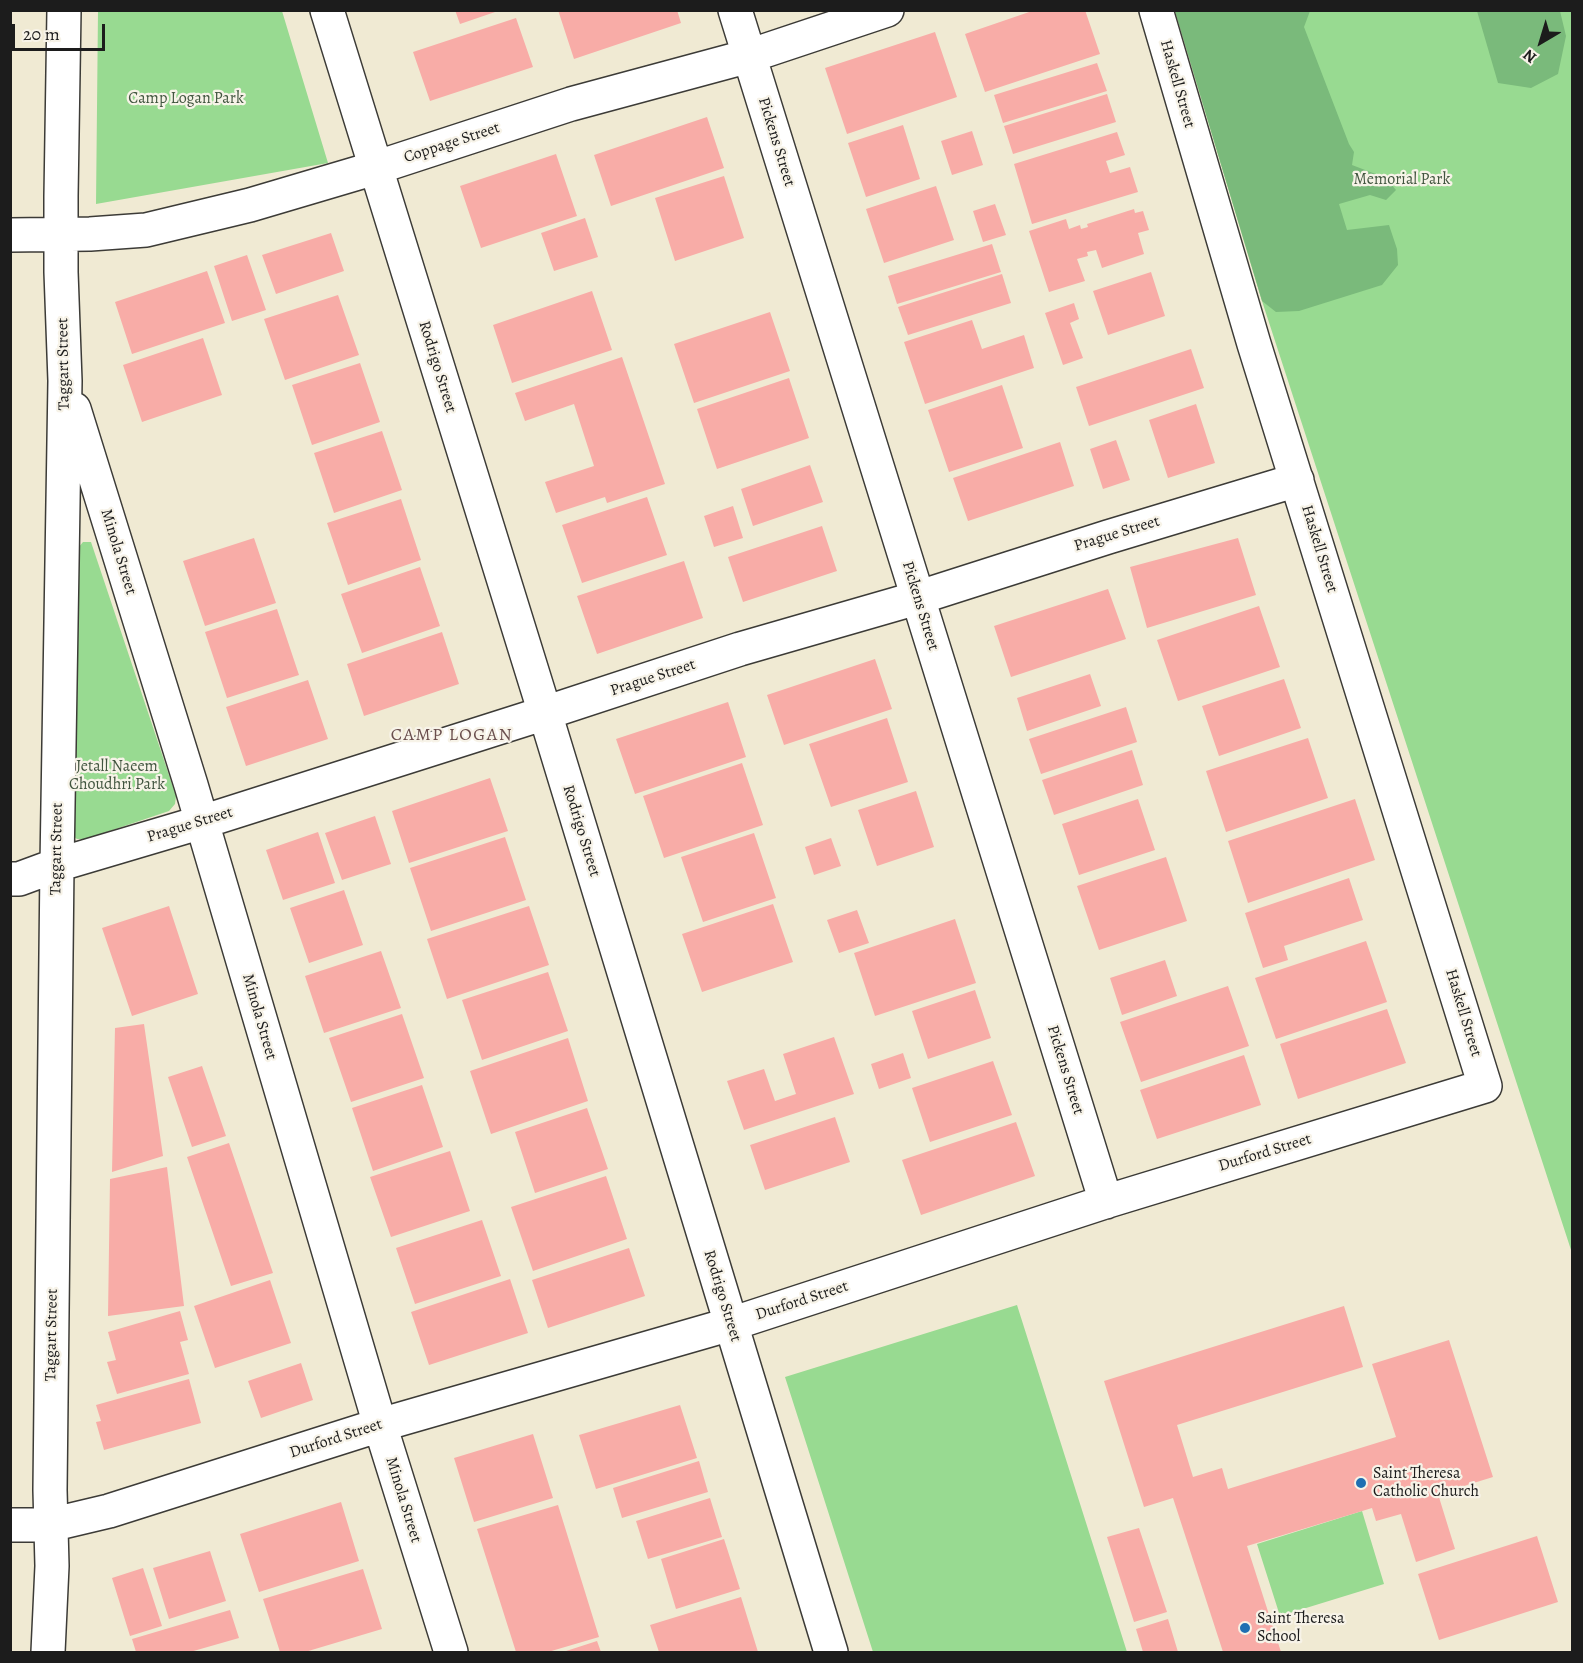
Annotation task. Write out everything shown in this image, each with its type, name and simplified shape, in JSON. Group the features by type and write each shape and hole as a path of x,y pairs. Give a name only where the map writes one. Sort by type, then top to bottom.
{"street":[{"name":"Taggart Street","path":"48,1653 52,1566 50,1525 57,865 65,381 61,234 64,10"},
{"name":"Rodrigo Street","path":"327,10 545,714 831,1653"},
{"name":"Pickens Street","path":"735,10 1106,1202"},
{"name":"Coppage Street","path":"10,235 146,230 250,205 375,168 571,104 749,56 887,10"},
{"name":"Haskell Street","path":"1156,10 1254,344 1485,1086"},
{"name":"Minola Street","path":"65,381 202,822 380,1425 451,1653"},
{"name":"Prague Street","path":"10,879 19,879 57,865 545,714 740,649 917,598 1297,480"},
{"name":"Durford Street","path":"10,1525 50,1525 109,1511 380,1425 731,1324 1106,1202 1485,1086"}],"green space":[{"name":"Camp Logan Park","path":"98,11 282,11 328,163 96,204"},
{"name":"Memorial Park","path":"1175,11 1572,11 1572,1253 1262,301"},
{"path":"1175,11 1310,11 1304,27 1354,152 1352,165 1386,178 1396,190 1386,200 1370,195 1339,204 1347,230 1389,225 1397,249 1398,265 1382,285 1299,311 1276,312 1262,301"},
{"path":"1477,11 1560,11 1566,36 1558,74 1531,88 1498,83"},
{"name":"Jetall Naeem Choudhri Park","path":"83,542 91,542 176,796 175,804 169,811 86,839 77,839 71,835 78,548"},
{"path":"1017,1305 1127,1652 873,1652 785,1377"},
{"path":"1362,1511 1384,1584 1280,1616 1257,1544"}],"building":[{"path":"455,10 498,10 498,11 460,24"},
{"path":"558,10 677,10 681,23 574,59"},
{"path":"1035,10 1085,10 1100,54 985,92 965,34"},
{"path":"516,18 533,67 430,101 413,52"},
{"path":"935,32 957,97 847,134 825,68"},
{"path":"1097,63 1107,91 1003,123 994,95"},
{"path":"1107,94 1116,122 1013,154 1004,126"},
{"path":"707,117 724,168 611,206 594,155"},
{"path":"903,125 920,179 866,197 848,143"},
{"path":"972,131 983,165 952,175 941,141"},
{"path":"1117,132 1125,155 1106,161 1110,173 1130,167 1138,192 1032,224 1014,164"},
{"path":"556,154 577,216 481,248 460,186"},
{"path":"724,176 744,238 675,261 655,198"},
{"path":"936,186 954,240 884,263 866,209"},
{"path":"995,204 1006,235 983,242 973,211"},
{"path":"1134,209 1135,213 1143,211 1149,230 1138,233 1144,254 1102,268 1096,250 1087,252 1088,256 1077,259 1085,281 1049,292 1029,231 1066,219 1069,229 1080,225 1081,229 1088,227 1087,224"},
{"path":"585,218 598,257 554,271 541,233"},
{"path":"331,233 344,271 276,294 262,255"},
{"path":"992,244 1001,272 897,304 888,276"},
{"path":"247,255 266,310 232,321 214,266"},
{"path":"207,271 225,323 132,354 115,302"},
{"path":"1151,272 1165,316 1108,335 1093,291"},
{"path":"1002,274 1011,303 908,335 898,307"},
{"path":"592,291 612,350 512,383 493,325"},
{"path":"338,295 359,355 285,380 264,319"},
{"path":"1074,303 1079,319 1070,323 1083,358 1063,365 1045,313"},
{"path":"770,312 790,371 694,403 674,344"},
{"path":"972,320 982,349 1024,335 1034,368 925,404 904,342"},
{"path":"203,338 222,395 142,422 123,365"},
{"path":"1191,349 1204,388 1089,426 1076,387"},
{"path":"622,357 665,484 607,503 605,497 556,513 545,482 594,466 574,404 525,421 515,393"},
{"path":"360,363 380,422 312,445 292,385"},
{"path":"789,378 809,438 717,469 697,409"},
{"path":"1002,385 1023,448 949,472 928,410"},
{"path":"1196,404 1215,463 1168,478 1149,420"},
{"path":"382,431 402,490 334,513 314,453"},
{"path":"1116,440 1130,480 1103,489 1090,449"},
{"path":"1060,442 1074,486 968,521 953,478"},
{"path":"810,465 823,502 753,526 741,489"},
{"path":"647,497 667,555 582,583 562,525"},
{"path":"401,499 421,560 348,585 327,523"},
{"path":"733,506 743,538 714,547 704,516"},
{"path":"822,526 837,571 743,602 728,557"},
{"path":"254,538 276,603 205,626 183,561"},
{"path":"1238,538 1256,595 1147,628 1130,567"},
{"path":"684,561 703,618 597,654 577,596"},
{"path":"420,567 440,626 362,653 341,594"},
{"path":"1108,589 1126,639 1011,677 994,626"},
{"path":"1259,606 1280,667 1178,701 1157,640"},
{"path":"277,609 299,675 227,698 205,632"},
{"path":"442,632 459,684 364,716 347,664"},
{"path":"875,659 892,709 784,745 767,695"},
{"path":"1090,674 1101,706 1027,731 1017,698"},
{"path":"1284,679 1301,728 1219,756 1202,706"},
{"path":"308,680 328,739 246,766 226,707"},
{"path":"728,702 746,757 635,794 616,739"},
{"path":"1126,707 1137,742 1041,774 1029,739"},
{"path":"887,718 908,782 831,807 809,744"},
{"path":"1308,738 1328,798 1226,832 1206,771"},
{"path":"1132,750 1143,785 1054,815 1042,780"},
{"path":"742,763 763,825 664,858 643,796"},
{"path":"490,778 508,831 409,863 392,811"},
{"path":"916,791 934,847 877,866 858,810"},
{"path":"1138,799 1155,850 1079,875 1062,824"},
{"path":"1355,799 1375,860 1248,903 1228,841"},
{"path":"375,816 391,864 342,880 325,833"},
{"path":"318,832 335,883 283,900 266,850"},
{"path":"754,833 776,898 703,922 681,857"},
{"path":"505,837 526,900 431,931 410,868"},
{"path":"831,838 841,866 814,875 805,847"},
{"path":"1166,857 1187,921 1099,950 1077,886"},
{"path":"1349,878 1363,920 1284,946 1288,960 1263,968 1245,913"},
{"path":"344,890 363,945 309,963 290,908"},
{"path":"773,904 793,962 702,992 682,934"},
{"path":"169,906 198,994 132,1016 102,928"},
{"path":"529,906 549,965 447,999 427,939"},
{"path":"857,910 869,943 839,953 827,920"},
{"path":"955,919 976,983 875,1016 854,953"},
{"path":"1366,941 1387,1002 1276,1039 1255,978"},
{"path":"381,951 401,1008 324,1033 305,976"},
{"path":"1165,960 1177,996 1122,1015 1110,978"},
{"path":"548,972 568,1031 482,1060 462,1000"},
{"path":"1228,986 1249,1046 1141,1082 1120,1022"},
{"path":"975,990 991,1038 928,1059 912,1011"},
{"path":"1387,1009 1406,1063 1298,1099 1280,1044"},
{"path":"402,1014 424,1078 351,1102 329,1038"},
{"path":"144,1024 163,1156 112,1172 115,1028"},
{"path":"834,1037 854,1094 744,1130 727,1081 764,1069 775,1101 796,1094 783,1054"},
{"path":"568,1038 588,1101 491,1134 470,1071"},
{"path":"903,1053 911,1078 879,1089 871,1064"},
{"path":"1244,1055 1261,1105 1157,1139 1140,1090"},
{"path":"993,1061 1012,1115 930,1142 912,1088"},
{"path":"202,1066 226,1136 192,1147 168,1077"},
{"path":"422,1085 443,1147 373,1171 352,1108"},
{"path":"587,1108 608,1169 535,1193 515,1132"},
{"path":"835,1117 850,1162 765,1190 750,1145"},
{"path":"1016,1122 1035,1176 921,1215 902,1160"},
{"path":"229,1143 273,1273 231,1286 187,1157"},
{"path":"450,1151 470,1211 391,1237 370,1177"},
{"path":"167,1167 184,1306 108,1316 110,1179"},
{"path":"606,1176 627,1239 533,1271 511,1207"},
{"path":"482,1220 501,1276 415,1304 396,1248"},
{"path":"629,1248 645,1296 548,1328 532,1280"},
{"path":"510,1279 528,1333 429,1365 411,1312"},
{"path":"270,1280 291,1343 215,1368 194,1306"},
{"name":"Saint Theresa Catholic Church","path":"1344,1306 1363,1367 1177,1425 1193,1477 1222,1468 1228,1489 1396,1437 1372,1364 1449,1340 1493,1477 1438,1494 1455,1549 1416,1562 1401,1514 1376,1521 1372,1508 1247,1546 1281,1652 1223,1652 1173,1498 1144,1507 1104,1381"},
{"path":"180,1311 188,1340 180,1342 189,1374 117,1394 107,1362 116,1360 108,1332"},
{"path":"301,1363 313,1400 261,1418 248,1381"},
{"path":"189,1379 201,1423 104,1450 96,1422 101,1421 96,1405"},
{"path":"680,1405 697,1458 596,1489 579,1435"},
{"path":"533,1434 553,1498 474,1522 454,1458"},
{"path":"699,1461 708,1492 622,1518 613,1488"},
{"path":"710,1498 722,1537 648,1559 636,1521"},
{"path":"341,1502 359,1561 259,1592 240,1534"},
{"path":"558,1505 599,1637 548,1652 516,1652 477,1529"},
{"path":"1139,1528 1167,1612 1134,1622 1107,1537"},
{"path":"1537,1536 1558,1602 1439,1640 1418,1574"},
{"path":"724,1539 740,1589 676,1609 661,1559"},
{"path":"210,1551 226,1601 169,1619 153,1568"},
{"path":"143,1568 162,1626 130,1636 112,1578"},
{"path":"363,1569 382,1629 305,1652 280,1652 263,1599"},
{"path":"741,1597 758,1652 659,1652 650,1625"},
{"path":"230,1610 239,1638 190,1652 136,1652 132,1639"},
{"path":"1168,1619 1178,1652 1143,1652 1136,1629"},
{"path":"597,1641 601,1652 563,1652"}],"place":[{"name":"Saint Theresa Catholic Church","path":"1361,1483"},
{"name":"Saint Theresa School","path":"1245,1628"}],"district":[{"name":"CAMP LOGAN","path":"452,736"}]}
